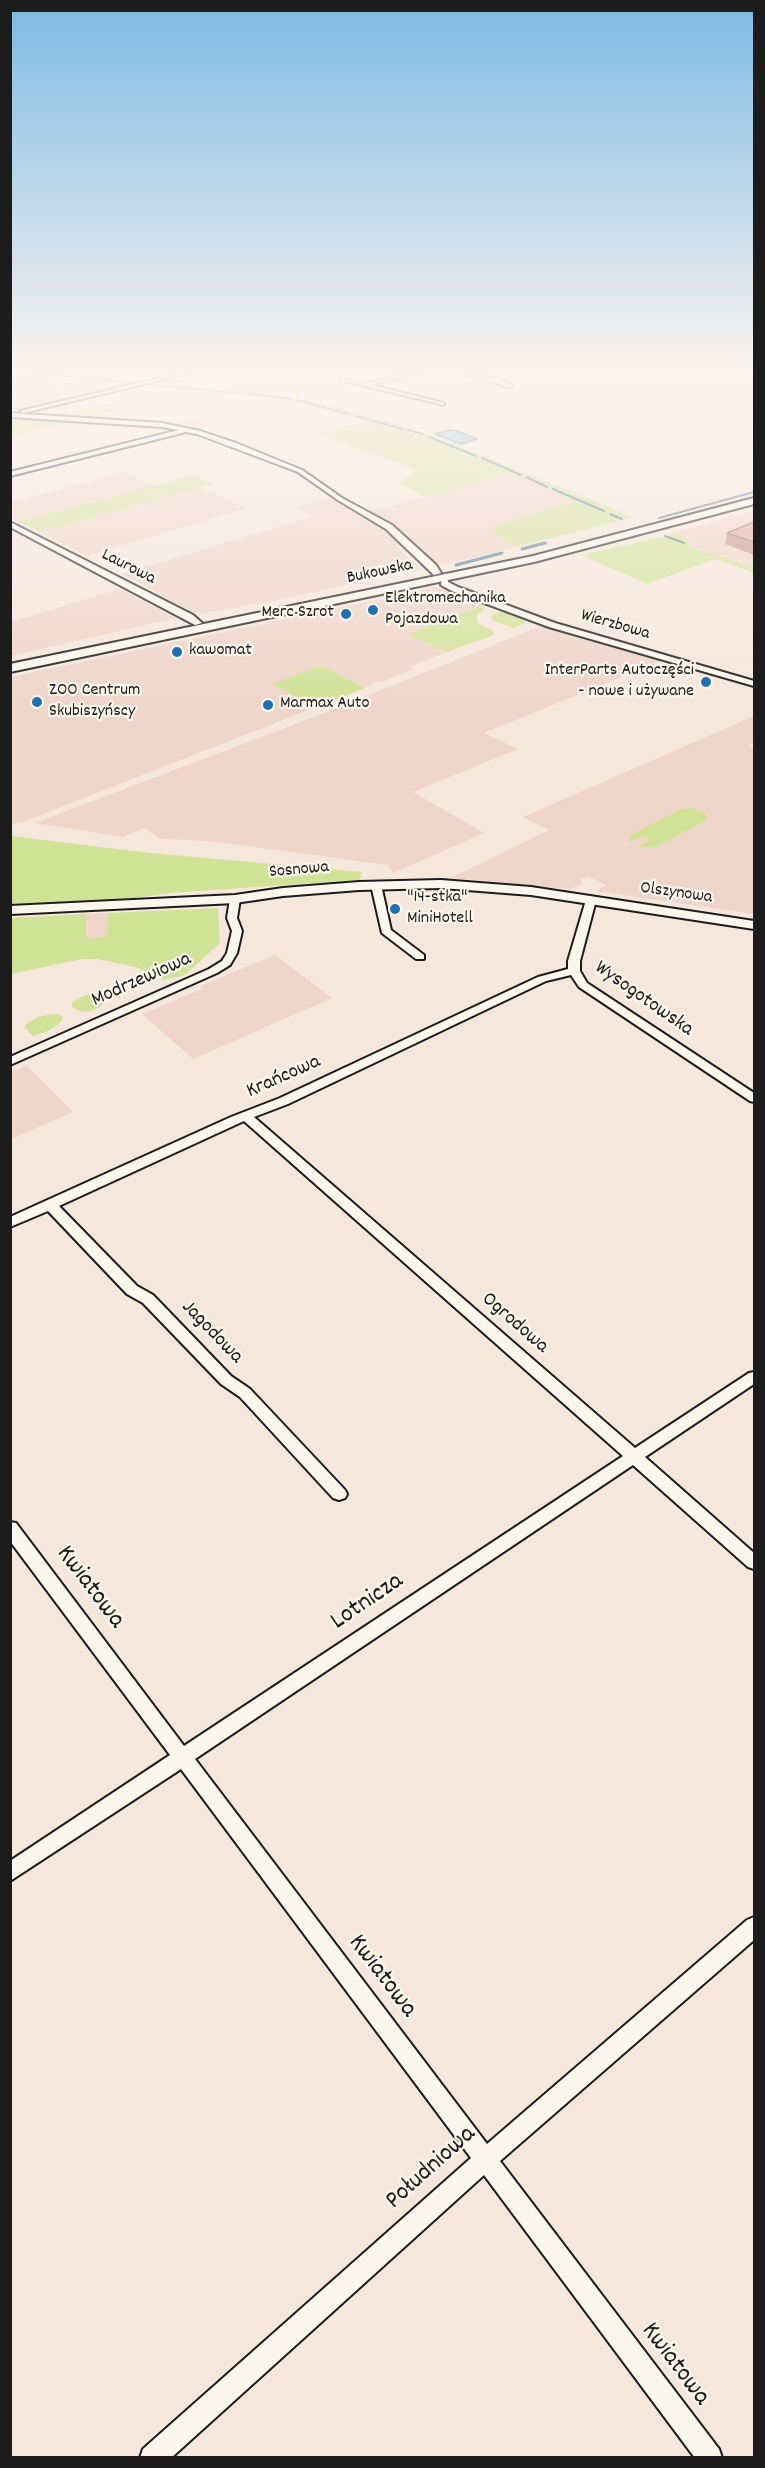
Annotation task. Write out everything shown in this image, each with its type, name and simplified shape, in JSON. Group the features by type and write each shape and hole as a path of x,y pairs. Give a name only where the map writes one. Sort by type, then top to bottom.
{"main road":[{"name":"Bukowska","path":"10,668 441,575 754,496"},
{"name":"Bukowska","path":"10,662 441,575 467,573 585,546 754,501"}],"street":[{"name":"Wierzbowa","path":"317,483 340,500 389,527 423,561 426,568 459,583 468,593"},
{"name":"Laurowa","path":"10,524 198,623"},
{"path":"459,583 467,573"},
{"name":"Wierzbowa","path":"441,575 444,583 552,625 754,684"},
{"name":"Sosnowa","path":"10,910 235,899 277,892 376,885 435,884 498,887 591,900"},
{"path":"376,885 386,931 420,957"},
{"name":"Modrzewiowa","path":"10,1062 226,963 232,953 237,931 232,918 235,899"},
{"name":"Olszynowa","path":"591,900 754,925"},
{"name":"Wysogotowska","path":"591,900 574,961 574,971 583,985 754,1098"},
{"name":"Krańcowa","path":"10,1223 235,1120 247,1117 542,979 574,971"},
{"name":"Ogrodowa","path":"247,1117 754,1562"},
{"name":"Jagodowa","path":"50,1205 132,1290 148,1299 226,1380 244,1393 339,1494"},
{"name":"Lotnicza","path":"10,1872 754,1377"},
{"name":"Kwiatowa","path":"10,1528 710,2457"},
{"name":"Południowa","path":"152,2457 485,2160 752,1933"}],"shaded area":[{"path":"83,483 147,483 153,486 18,522 11,518 11,502"},
{"path":"474,483 534,483 574,501 487,529 516,547 435,565 395,528 369,512"},
{"path":"200,488 247,508 87,556 39,532"},
{"path":"330,497 390,534 402,545 397,547 421,569 273,601 204,613 193,612 122,574 314,516 295,508"},
{"path":"754,511 754,567 723,555 717,557 665,538 672,536 671,533"},
{"path":"437,587 445,588 483,605 408,633 447,652 409,667 414,669 381,682 375,682 365,688 323,666 273,684 316,707 25,821 11,824 10,677"},
{"path":"119,589 176,618 11,656 11,622"},
{"path":"538,627 550,627 663,660 484,733 518,749 413,792 484,833 393,873 387,865 210,841 161,839 144,828 123,837 35,823 314,717"},
{"path":"754,716 754,742 748,746 754,748 754,914 596,891 607,885 587,876 580,880 582,885 569,889 451,878 549,830 523,817"},
{"path":"108,913 107,936 85,938 86,914"},
{"path":"275,955 332,998 193,1059 142,1014 202,989 200,986"},
{"path":"27,1066 73,1112 11,1139 11,1072"}],"green space":[{"path":"163,483 213,484 39,532 18,522"},
{"path":"399,483 475,483 426,497"},
{"path":"534,483 550,483 634,517 516,547 487,529 573,501"},
{"path":"676,532 691,543 689,547 754,567 754,573 715,559 647,584 581,555 671,536 668,534"},
{"path":"483,605 484,610 478,614 476,619 479,624 494,631 494,635 447,652 407,634"},
{"path":"507,611 523,618 526,623 513,628 493,621 491,616 494,613"},
{"path":"319,666 365,688 316,707 272,684"},
{"path":"692,808 705,813 707,818 656,847 637,847 650,841 643,836 629,842 630,835 681,809"},
{"path":"10,836 151,853 362,872 359,880 170,893 110,901 11,904"},
{"path":"218,908 220,943 185,975 162,980 136,967 97,959 82,959 11,974 11,918 86,914 86,938 107,936 108,913"},
{"path":"98,994 104,997 105,1002 94,1010 85,1012 72,1007 72,1002 86,995"},
{"path":"61,1015 63,1018 50,1030 33,1036 25,1028 26,1024 38,1017"}],"building":[{"path":"754,522 754,542 727,533"}],"waterway":[{"path":"539,483 547,487"},
{"path":"553,489 604,511"},
{"path":"659,518 754,492"},
{"path":"610,514 622,519"},
{"path":"665,536 684,543"},
{"path":"522,549 545,543"},
{"path":"539,545 546,543"},
{"path":"456,565 502,553"}],"place":[{"name":"Elektromechanika Pojazdowa","path":"373,610"},
{"name":"Merc Szrot","path":"346,614"},
{"name":"kawomat","path":"177,652"},
{"name":"InterParts Autoczęści - nowe i używane","path":"706,682"},
{"name":"ZOO Centrum Skubiszyńscy","path":"37,702"},
{"name":"Marmax Auto","path":"268,705"},
{"name":"\"14-stka\" MiniHotell","path":"395,909"}]}
